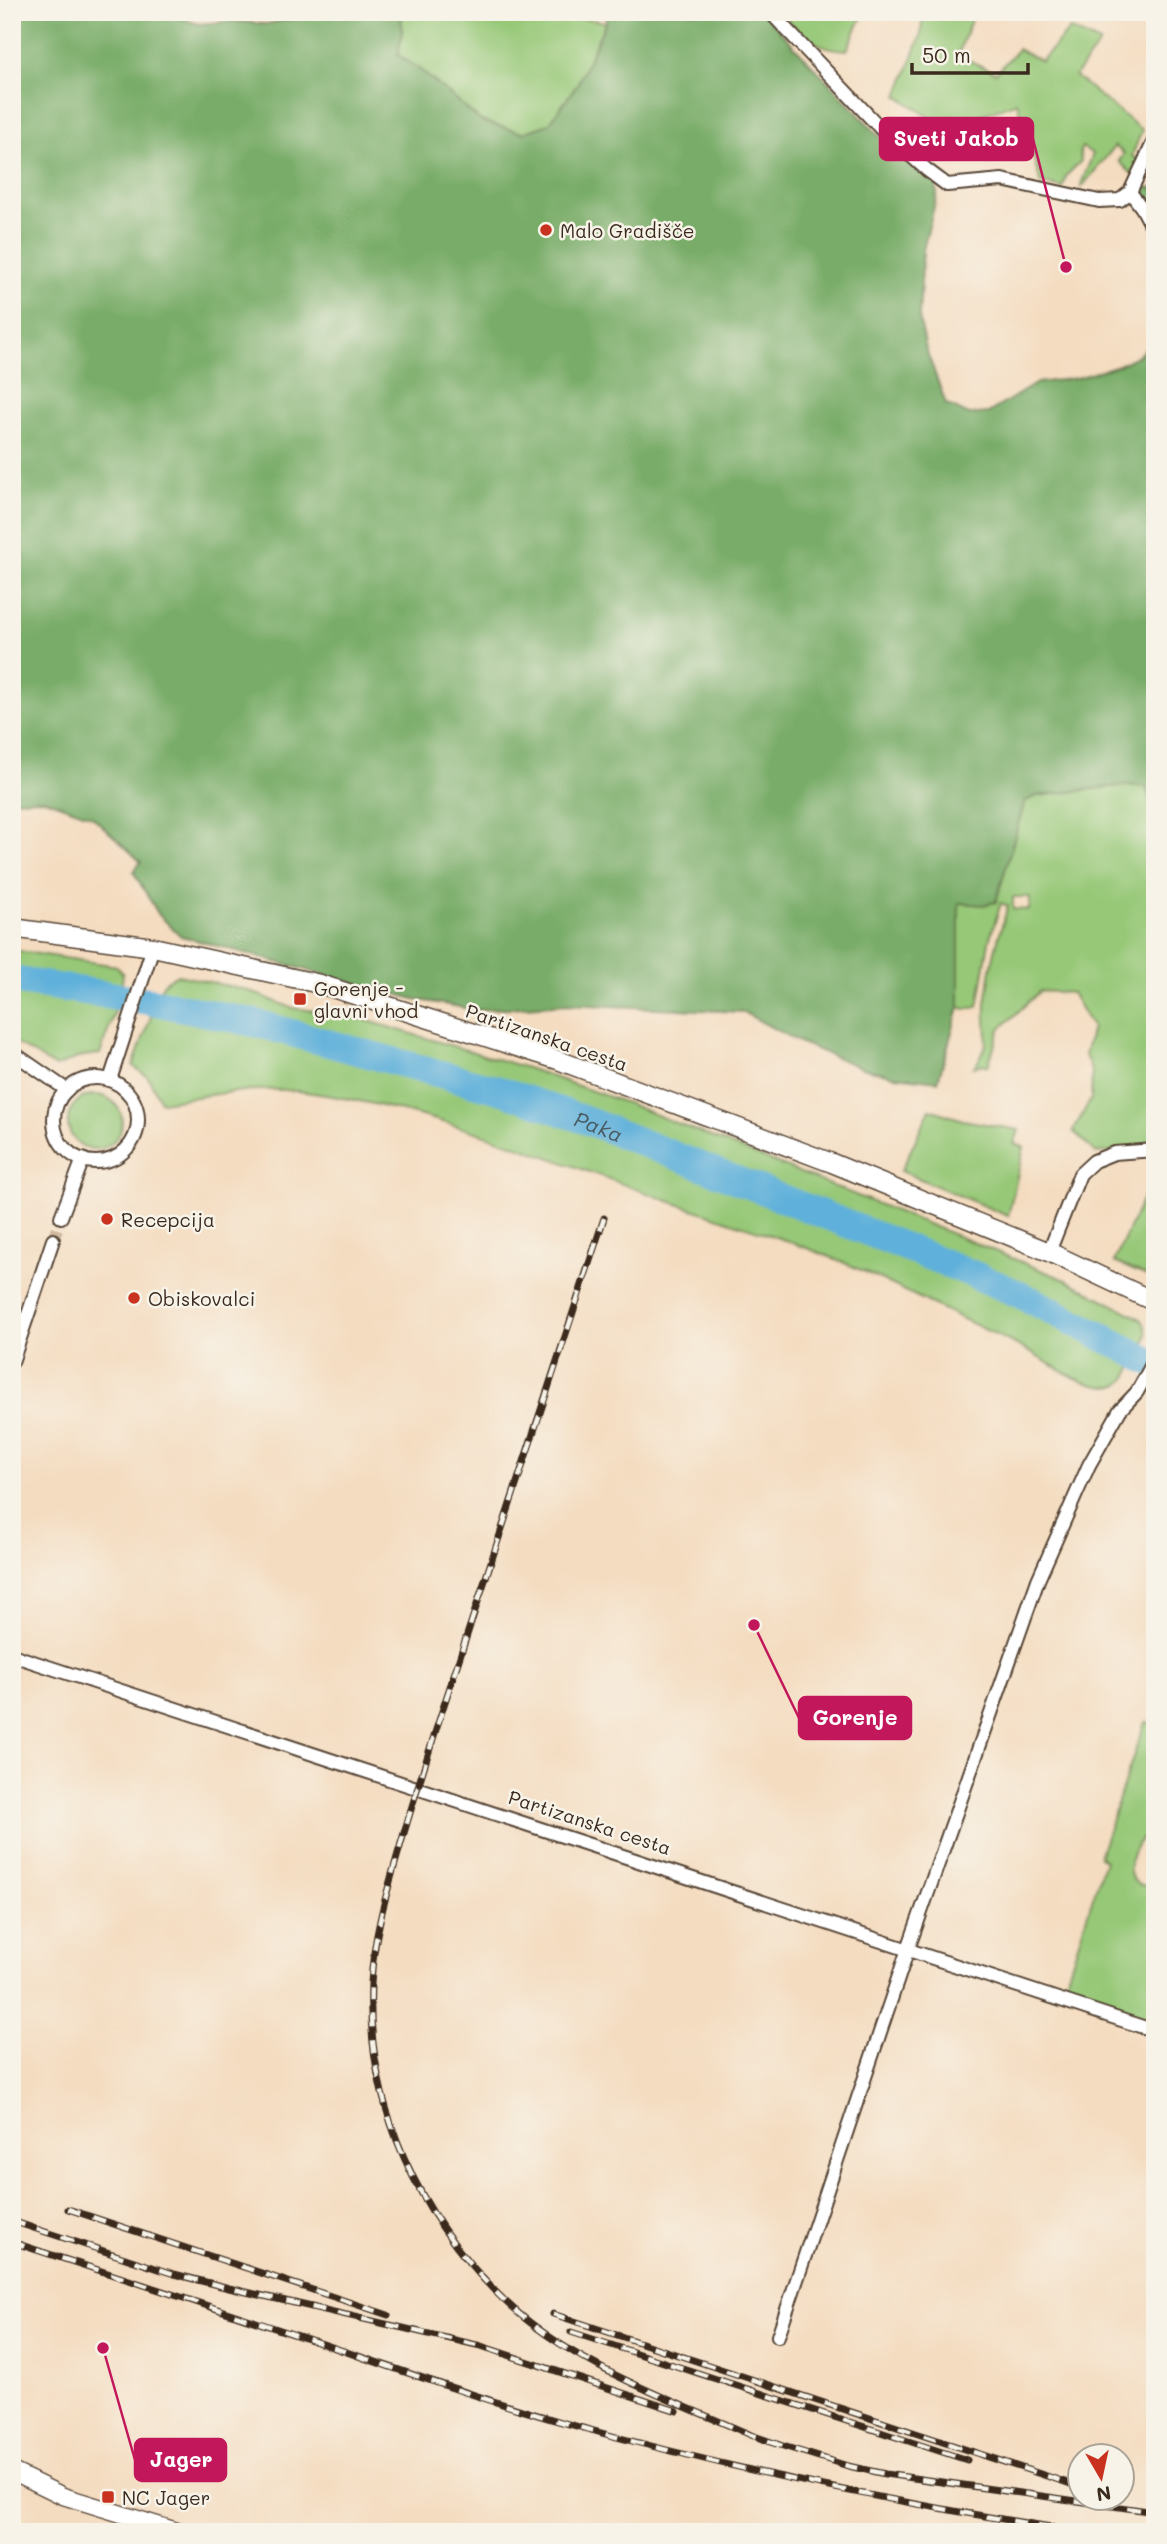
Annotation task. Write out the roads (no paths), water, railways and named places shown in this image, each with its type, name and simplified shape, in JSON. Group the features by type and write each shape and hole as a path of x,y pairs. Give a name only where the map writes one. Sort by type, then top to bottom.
{"main road":[{"name":"Partizanska cesta","path":"12,928 153,947 320,984 558,1060 832,1163 1049,1252 1155,1302"}],"street":[{"path":"770,12 885,133 947,185 1002,180 1099,201 1119,200 1130,192 1155,139"},
{"path":"1130,192 1155,232"},
{"path":"110,1080 153,947"},
{"path":"12,1052 67,1090"},
{"path":"87,1079 110,1080 132,1097 138,1114 136,1131 129,1146 117,1156 104,1161 83,1159 66,1148 56,1131 56,1109 67,1090 87,1079"},
{"path":"1049,1252 1080,1174 1094,1161 1114,1153 1155,1150"},
{"path":"61,1217 83,1159"},
{"path":"12,1362 53,1240"},
{"path":"778,2336 908,1948 1038,1580 1089,1465 1120,1410 1139,1388 1155,1359"},
{"name":"Partizanska cesta","path":"12,1655 1155,2031"},
{"path":"12,2471 63,2496 180,2532"}],"waterway":[{"name":"Paka","path":"12,980 161,1003 259,1024 506,1092 593,1123 968,1272 1023,1296 1155,1364"}],"tunnel":[{"path":"53,1240 61,1217"}],"railway":[{"path":"604,1218 438,1723 385,1900 374,1950 371,1984 372,2029 378,2073 389,2116 423,2197 474,2269 505,2301 531,2324 590,2362 654,2393 777,2444"},
{"path":"68,2209 388,2315"},
{"path":"12,2221 174,2274 481,2346 677,2411"},
{"path":"12,2242 565,2423 694,2457 823,2486 1084,2532"},
{"path":"553,2314 1066,2482"},
{"path":"571,2332 967,2460"},
{"path":"770,2442 848,2466 885,2474 1155,2512"}],"place":[{"name":"Malo Gradišče","path":"546,230"},
{"name":"Sveti Jakob","path":"1066,267"},
{"name":"Gorenje - glavni vhod","path":"300,999"},
{"name":"Recepcija","path":"107,1219"},
{"name":"Obiskovalci","path":"134,1298"},
{"name":"Gorenje","path":"754,1625"},
{"name":"Jager","path":"103,2348"},
{"name":"NC Jager","path":"108,2497"}]}
